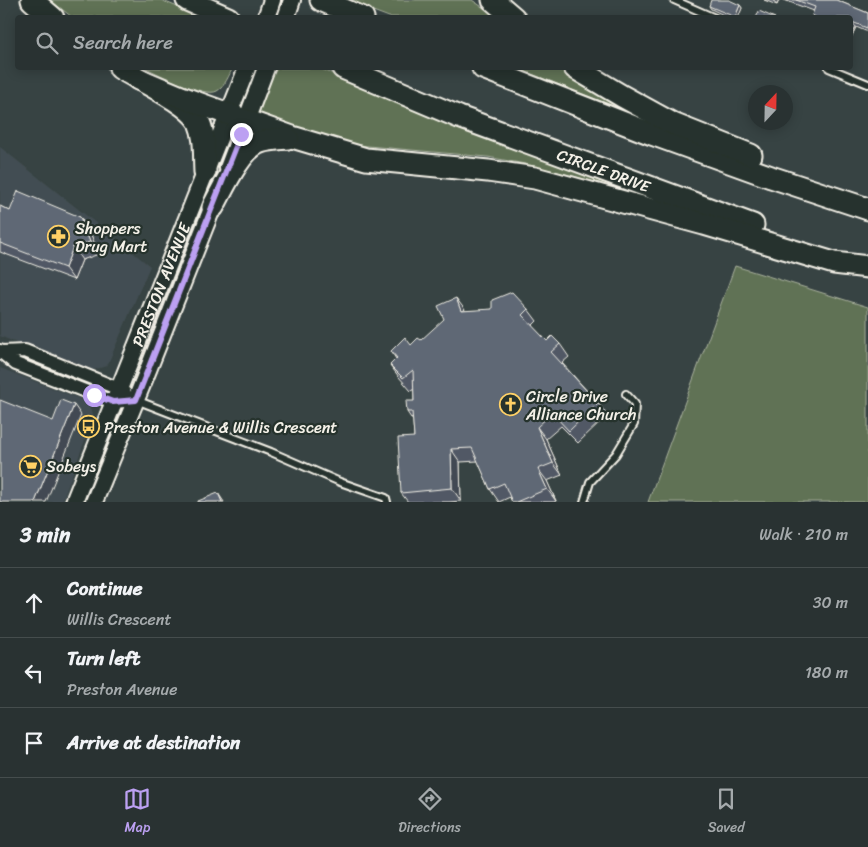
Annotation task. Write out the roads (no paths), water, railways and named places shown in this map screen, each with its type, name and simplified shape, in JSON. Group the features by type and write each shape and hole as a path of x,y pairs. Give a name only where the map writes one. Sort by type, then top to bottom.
{"highway":[{"path":"32,0 50,15"},
{"path":"187,0 221,15"},
{"path":"321,0 356,15"},
{"path":"493,0 510,15"},
{"path":"123,70 189,110 198,121 203,136 205,172"},
{"name":"CIRCLE DRIVE","path":"348,70 468,120 868,267"},
{"path":"488,70 661,138 868,209"},
{"path":"578,70 673,124 868,200"},
{"path":"138,79 292,137 366,159 488,171 535,178 687,219 834,263 868,267"},
{"path":"213,206 232,173 254,146 266,140 292,137"}],"main road":[{"path":"267,15 272,0"},
{"path":"287,15 292,0"},
{"name":"PRESTON AVENUE","path":"94,502 213,206 237,117 247,70"},
{"name":"PRESTON AVENUE","path":"74,502 205,172 265,70"}],"street":[{"path":"1,352 25,351 116,396 136,400"}],"lane":[{"path":"674,0 708,15"},
{"path":"834,70 868,84"},
{"path":"584,502 590,482 616,454 634,424 635,404 626,394"},
{"path":"136,400 262,449 340,482 386,498 387,502"}],"place":[{"name":"Shoppers Drug Mart","path":"59,237"},
{"name":"Circle Drive Alliance Church","path":"510,405"},
{"name":"Preston Avenue & Willis Crescent","path":"88,427"},
{"name":"Sobeys","path":"30,466"}]}
